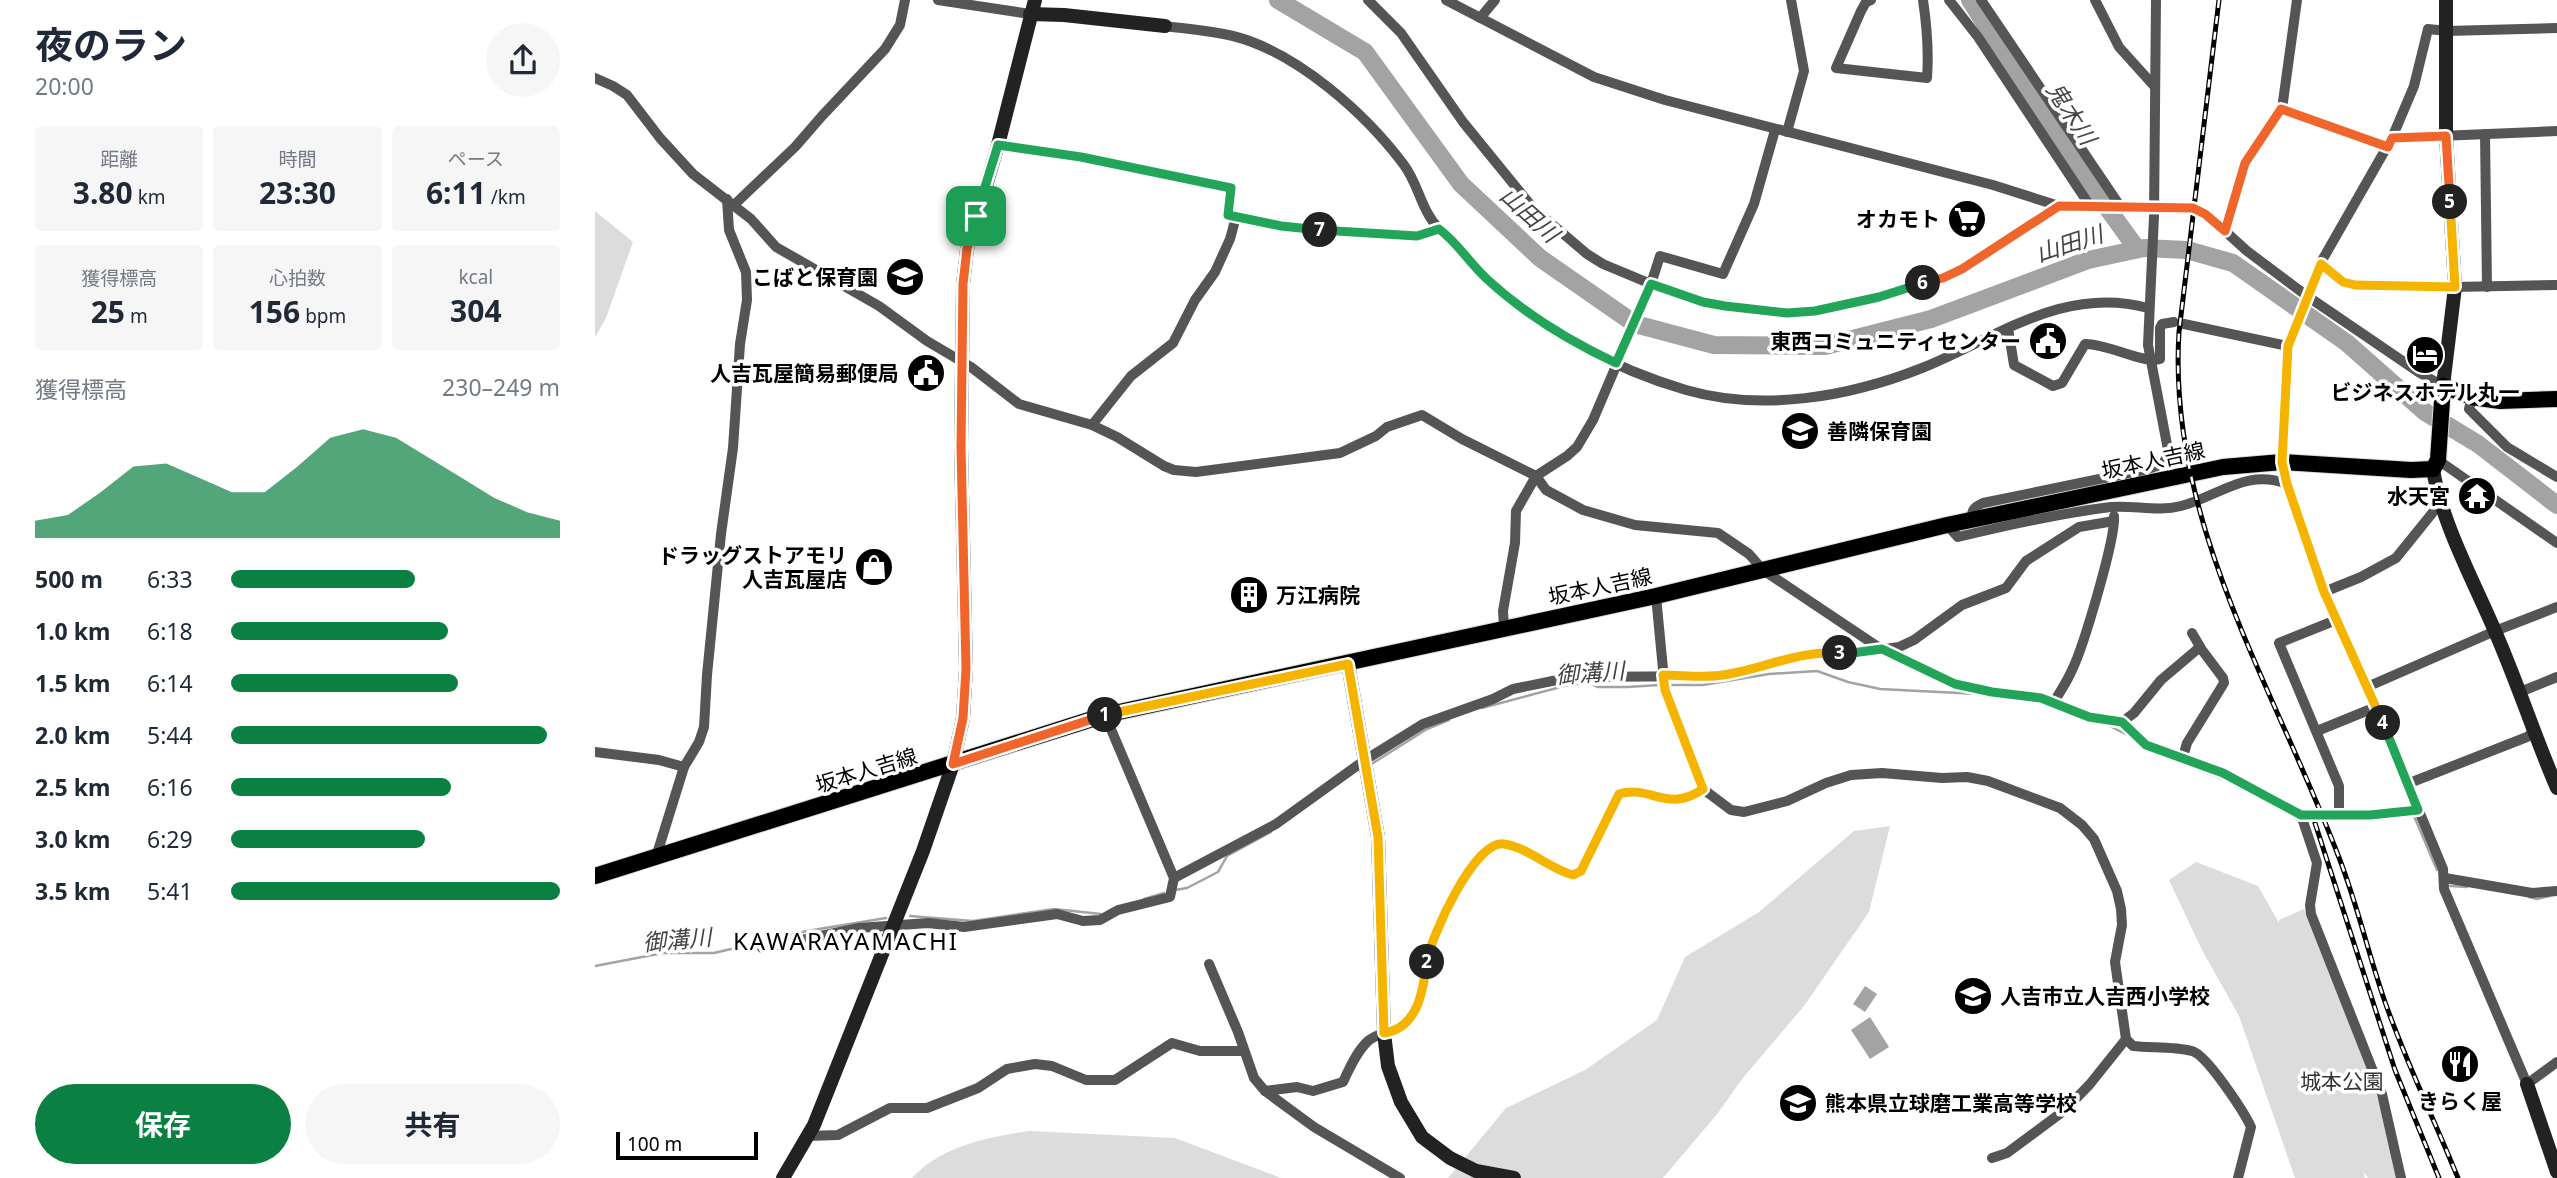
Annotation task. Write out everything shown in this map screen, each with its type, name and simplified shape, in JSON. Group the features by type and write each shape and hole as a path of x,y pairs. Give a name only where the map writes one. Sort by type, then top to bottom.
{"main road":[{"path":"2435,464 2442,391 2500,401 2557,399"},
{"name":"坂本人吉線","path":"595,876 1105,715 1656,596 1947,525 2223,467 2282,462 2410,470 2435,464"}],"street":[{"path":"656,857 684,767 699,742 704,727 721,534 733,448 740,344 747,300 747,272 729,230 731,202 795,147 885,50 900,25 905,0"},
{"path":"939,0 1033,7 1064,15 1235,36 1277,54 1333,89 1369,122 1413,178 1419,199 1439,229 1517,306 1567,339 1616,363 1685,390 1752,401 1783,400 1859,388 1922,368 2043,313 2077,304 2108,301 2149,304"},
{"path":"1368,0 1401,33 1463,121 1533,208 1587,254 1619,271 1703,302 1787,313 1815,311 1879,297 1943,278 1962,269 2059,206"},
{"path":"1446,0 1594,77 1665,100 1993,185 2059,206 2120,206 2154,211 2193,208 2205,214 2247,251 2307,296 2442,391"},
{"path":"1479,18 1495,0"},
{"path":"1787,132 1804,71 1791,0"},
{"path":"1871,0 1866,2 1861,11 1836,68 1927,78 1930,44 1924,21 1923,0"},
{"path":"1949,0 1978,37 2091,206"},
{"path":"1981,0 2120,206"},
{"path":"2095,0 2119,47 2155,88"},
{"path":"1972,520 1971,513 1983,503 2055,490 2162,464 2169,455 2148,345 2154,211 2156,0"},
{"path":"2225,231 2245,163 2281,109 2297,0"},
{"path":"2442,391 2455,287 2446,136 2446,0"},
{"path":"783,1178 807,1136 840,1060 923,851 953,764 963,718 966,669 961,447 963,284 967,249 998,145 1033,7"},
{"path":"2557,28 2447,31 2428,29 2414,86 2390,143 2321,264 2288,346 2282,462 2324,592 2376,707 2443,869 2444,889 2526,1084 2557,1172"},
{"path":"595,79 627,95 660,138 693,174 731,202 776,247 879,306 1019,404 1092,425 1164,466 1196,472 1340,453 1376,436 1387,427 1422,415 1462,439 1536,476 1545,490 1598,515 1635,525 1718,533 1749,554 1763,570 1882,649 1955,684 2041,698 2089,717 2122,722 2146,745 2223,773 2301,815 2418,810"},
{"path":"2281,109 2390,143 2446,136 2557,131"},
{"path":"1504,627 1503,611 1515,543 1516,511 1536,476 1577,447 1593,420 1651,284 1660,256 1723,274 1754,204 1775,130"},
{"path":"2485,134 2487,286"},
{"path":"998,145 1081,157 1231,188 1228,215 1236,217 1313,230 1417,236 1439,229"},
{"path":"1092,425 1131,376 1173,343 1195,300 1215,272 1230,239 1236,217"},
{"path":"2321,264 2343,282 2355,285 2557,285"},
{"path":"2008,328 2014,365 2053,386 2062,383 2085,344 2112,347 2150,361 2159,359 2162,324 2179,323 2288,346"},
{"path":"2472,397 2469,409 2482,425 2507,447 2557,477"},
{"path":"2435,464 2442,502 2454,537 2495,631 2557,788"},
{"path":"2435,464 2557,543"},
{"path":"1947,525 1958,537 2049,517 2112,507 2177,507 2260,477 2273,478 2287,484"},
{"path":"2324,592 2361,577 2396,558 2442,502"},
{"path":"2053,704 2073,670 2080,648 2109,549 2114,521 2112,507"},
{"path":"1174,878 1276,824 1365,760 1423,724 1513,689 1572,677 1720,676 1823,651 1852,653 1899,647 1915,640 1962,605 2006,588 2026,561 2079,527 2114,521"},
{"path":"1656,596 1665,690 1703,789 1731,810 1744,812 1787,801 1851,775 1882,773 1942,778 1967,777 1988,781 2060,808 2083,825 2094,839 2117,891 2121,909 2122,925 2115,962 2126,1038 2133,1046 2193,1051 2203,1058 2252,1127 2238,1178"},
{"path":"2367,687 2557,607"},
{"path":"2336,620 2279,643 2339,786 2339,815"},
{"path":"2182,760 2187,743 2224,683 2192,633"},
{"path":"2122,722 2134,713 2161,680 2200,647"},
{"path":"1348,664 1378,837 1384,1033 1388,1066 1401,1102 1422,1138 1450,1158 1476,1171 1514,1178"},
{"path":"2520,692 2557,677"},
{"path":"2316,731 2376,707"},
{"path":"762,948 859,928 893,925 928,923 964,927 1057,914 1083,921 1100,920 1118,910 1170,898 1174,878 1105,715"},
{"path":"2407,784 2527,737 2533,732"},
{"path":"595,752 659,760 684,767"},
{"path":"1265,1091 1297,1087 1313,1091 1343,1082 1349,1067 1368,1042 1384,1033 1397,1031 1414,1013 1422,994 1427,957 1455,891 1472,867 1493,846 1511,846 1573,875 1581,871 1619,794 1632,791 1667,801 1691,798 1703,789"},
{"path":"2301,815 2317,863 2311,914 2382,1094 2401,1178"},
{"path":"2445,878 2532,893 2557,891"},
{"path":"1209,964 1254,1078 1265,1091 1314,1127 1400,1178"},
{"path":"1992,1158 2007,1153 2066,1110 2126,1038"},
{"path":"807,1136 838,1135 890,1108 927,1108 978,1088 1007,1069 1035,1064 1052,1066 1086,1080 1115,1080 1172,1043 1200,1051 1243,1051"},
{"path":"2526,1084 2557,1062"}],"green space":[{"path":"595,211 633,242 606,318 595,337"},
{"path":"1890,826 1869,912 1804,1006 1663,1178 1448,1178 1506,1108 1585,1070 1657,1020 1685,957 1759,912 1854,831"},
{"name":"城本公園","path":"2196,862 2258,886 2279,923 2279,920 2304,909 2371,1077 2386,1126 2396,1178 2368,1178 2363,1171 2365,1178 2295,1178 2239,1016 2202,950 2169,880"},
{"path":"1029,1131 1175,1138 1281,1178 912,1178 937,1158 951,1151 997,1136"}],"shaded area":[{"path":"1865,986 1877,994 1865,1012 1853,1004"},
{"path":"1870,1017 1889,1047 1870,1059 1851,1030"}],"waterway":[{"name":"山田川","path":"1278,0 1365,52 1461,184 1540,258 1635,324 1714,345 1825,346 1931,319 2088,260 2144,248 2187,250 2233,263 2347,343 2425,412 2478,444 2557,505"},
{"name":"鬼木川","path":"1970,0 2064,148 2137,249"},
{"name":"御溝川","path":"1667,685 1703,685 1769,674 1817,671 1880,689 1978,694"},
{"name":"御溝川","path":"1482,708 1568,685 1660,685"},
{"name":"御溝川","path":"2005,698 2023,701"},
{"name":"御溝川","path":"1373,763 1427,729 1449,720"},
{"name":"御溝川","path":"2106,724 2131,737"},
{"name":"御溝川","path":"2167,757 2232,783"},
{"name":"御溝川","path":"2284,811 2298,820"},
{"name":"御溝川","path":"2403,816 2414,816 2437,870"},
{"name":"御溝川","path":"1175,890 1187,888 1218,872 1227,856 1271,832"},
{"name":"御溝川","path":"2450,886 2467,887"},
{"name":"御溝川","path":"1144,899 1164,893"},
{"name":"御溝川","path":"2529,897 2537,899 2550,896"},
{"name":"御溝川","path":"910,916 973,921 1054,909 1101,914"},
{"name":"御溝川","path":"595,966 663,953 714,953 807,931 886,918"}],"railway":[{"path":"2219,0 2179,332 2180,401 2190,469 2207,535 2230,600 2338,855 2393,1024 2458,1178"},
{"path":"2315,823 2395,1070 2439,1178"}],"place":[{"name":"オカモト","path":"1967,219"},
{"name":"こばと保育園","path":"905,277"},
{"name":"東西コミュニティセンター","path":"2048,341"},
{"name":"ビジネスホテル丸一","path":"2425,355"},
{"name":"人吉瓦屋簡易郵便局","path":"926,373"},
{"name":"善隣保育園","path":"1800,431"},
{"name":"水天宮","path":"2477,496"},
{"name":"ドラッグストアモリ 人吉瓦屋店","path":"874,567"},
{"name":"万江病院","path":"1249,595"},
{"name":"人吉市立人吉西小学校","path":"1973,996"},
{"name":"きらく屋","path":"2460,1064"},
{"name":"熊本県立球磨工業高等学校","path":"1798,1103"}],"district":[{"name":"KAWARAYAMACHI","path":"846,940"}],"route":[{"path":"2281,109 2388,147 2392,138 2446,136 2455,287 2355,285 2343,282 2321,264 2288,346 2282,462 2324,592 2376,707 2418,810 2370,815 2301,815 2223,773 2146,745 2122,722 2089,717 2041,698 1955,684 1882,649 1852,653 1823,651 1720,676 1663,675 1665,690 1703,789 1691,798 1667,801 1632,791 1619,794 1581,871 1573,875 1511,846 1493,846 1472,867 1455,891 1427,957 1422,994 1414,1013 1397,1031 1384,1033 1378,837 1348,664 1105,715 953,764 963,718 966,669 961,447 963,284 967,249 976,216 998,145 1081,157 1231,188 1228,215 1281,226 1417,236 1439,229 1517,306 1567,339 1616,363 1651,284 1703,302 1725,306 1787,313 1815,311 1879,297 1943,278 1962,269 2059,206 2193,208 2205,214 2225,231 2245,163 2281,109"}]}
